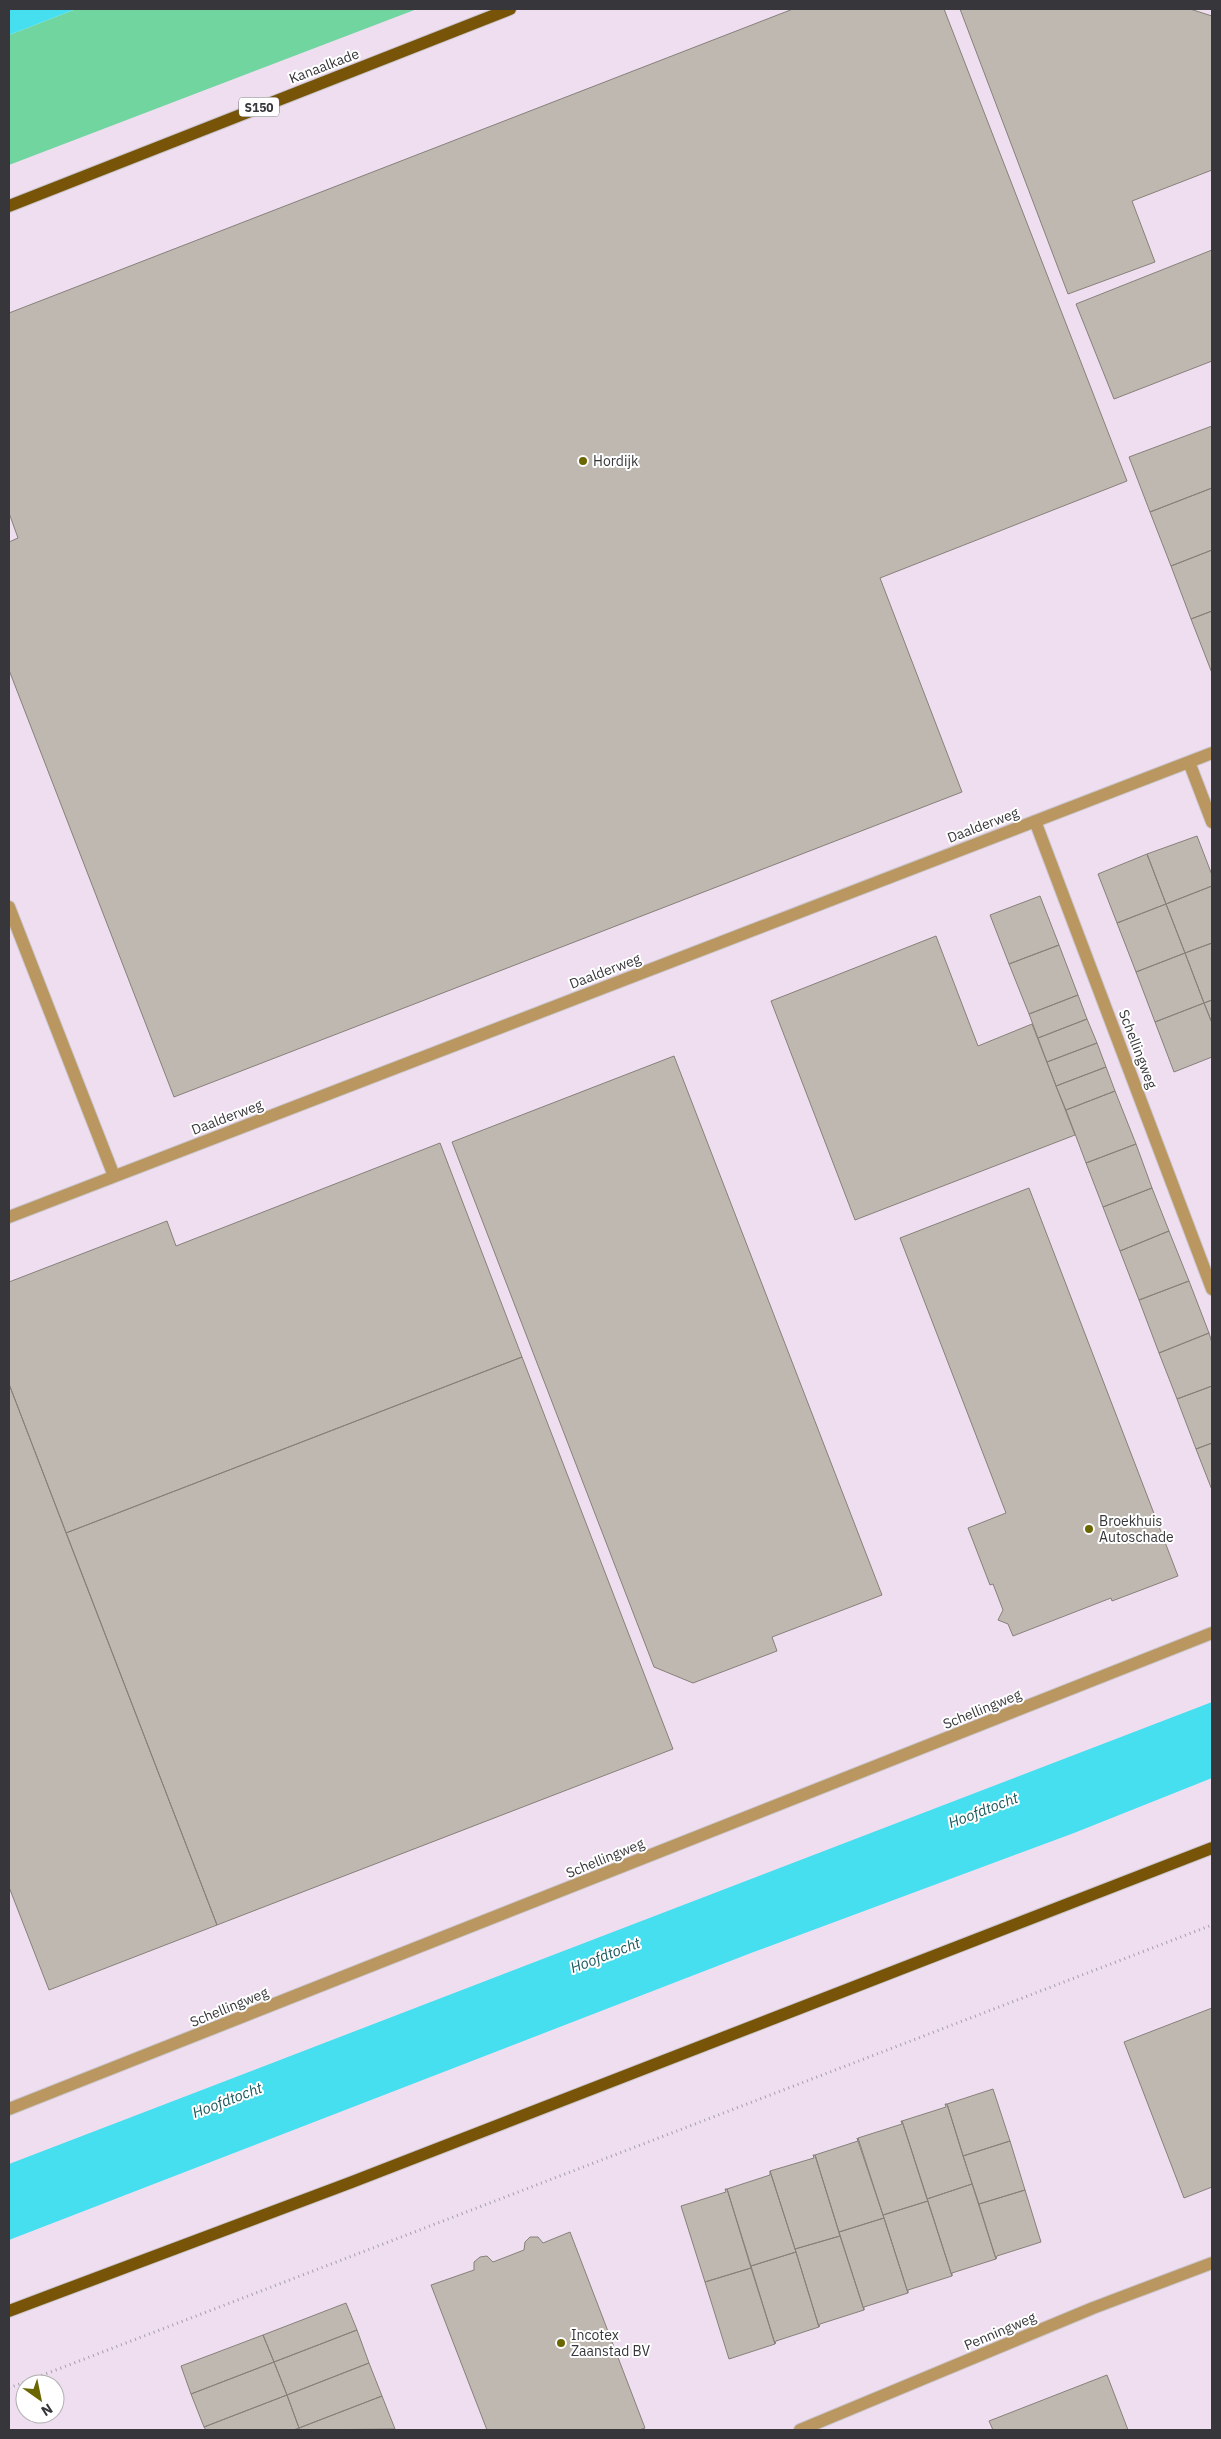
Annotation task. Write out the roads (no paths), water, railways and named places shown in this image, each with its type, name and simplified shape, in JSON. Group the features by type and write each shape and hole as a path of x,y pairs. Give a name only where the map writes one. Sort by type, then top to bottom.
{"main road":[{"name":"Kanaalkade","path":"9,206 510,9"},
{"path":"9,2311 361,2179 1212,1848"}],"street":[{"name":"Daalderweg","path":"9,1217 1212,753"},
{"path":"1189,762 1212,822"},
{"name":"Schellingweg","path":"1035,821 1212,1289"},
{"path":"9,907 114,1176"},
{"name":"Schellingweg","path":"9,2109 1212,1633"},
{"name":"Penningweg","path":"800,2430 1084,2312 1212,2263"}],"water":[{"path":"9,9 76,9 9,35"},
{"name":"Hoofdtocht","path":"1212,1702 1212,1778 1074,1833 751,1953 9,2240 9,2164"}],"place":[{"name":"Hordijk","path":"583,461"},
{"name":"Broekhuis Autoschade","path":"1089,1529"},
{"name":"Incotex Zaanstad BV","path":"561,2343"}]}
